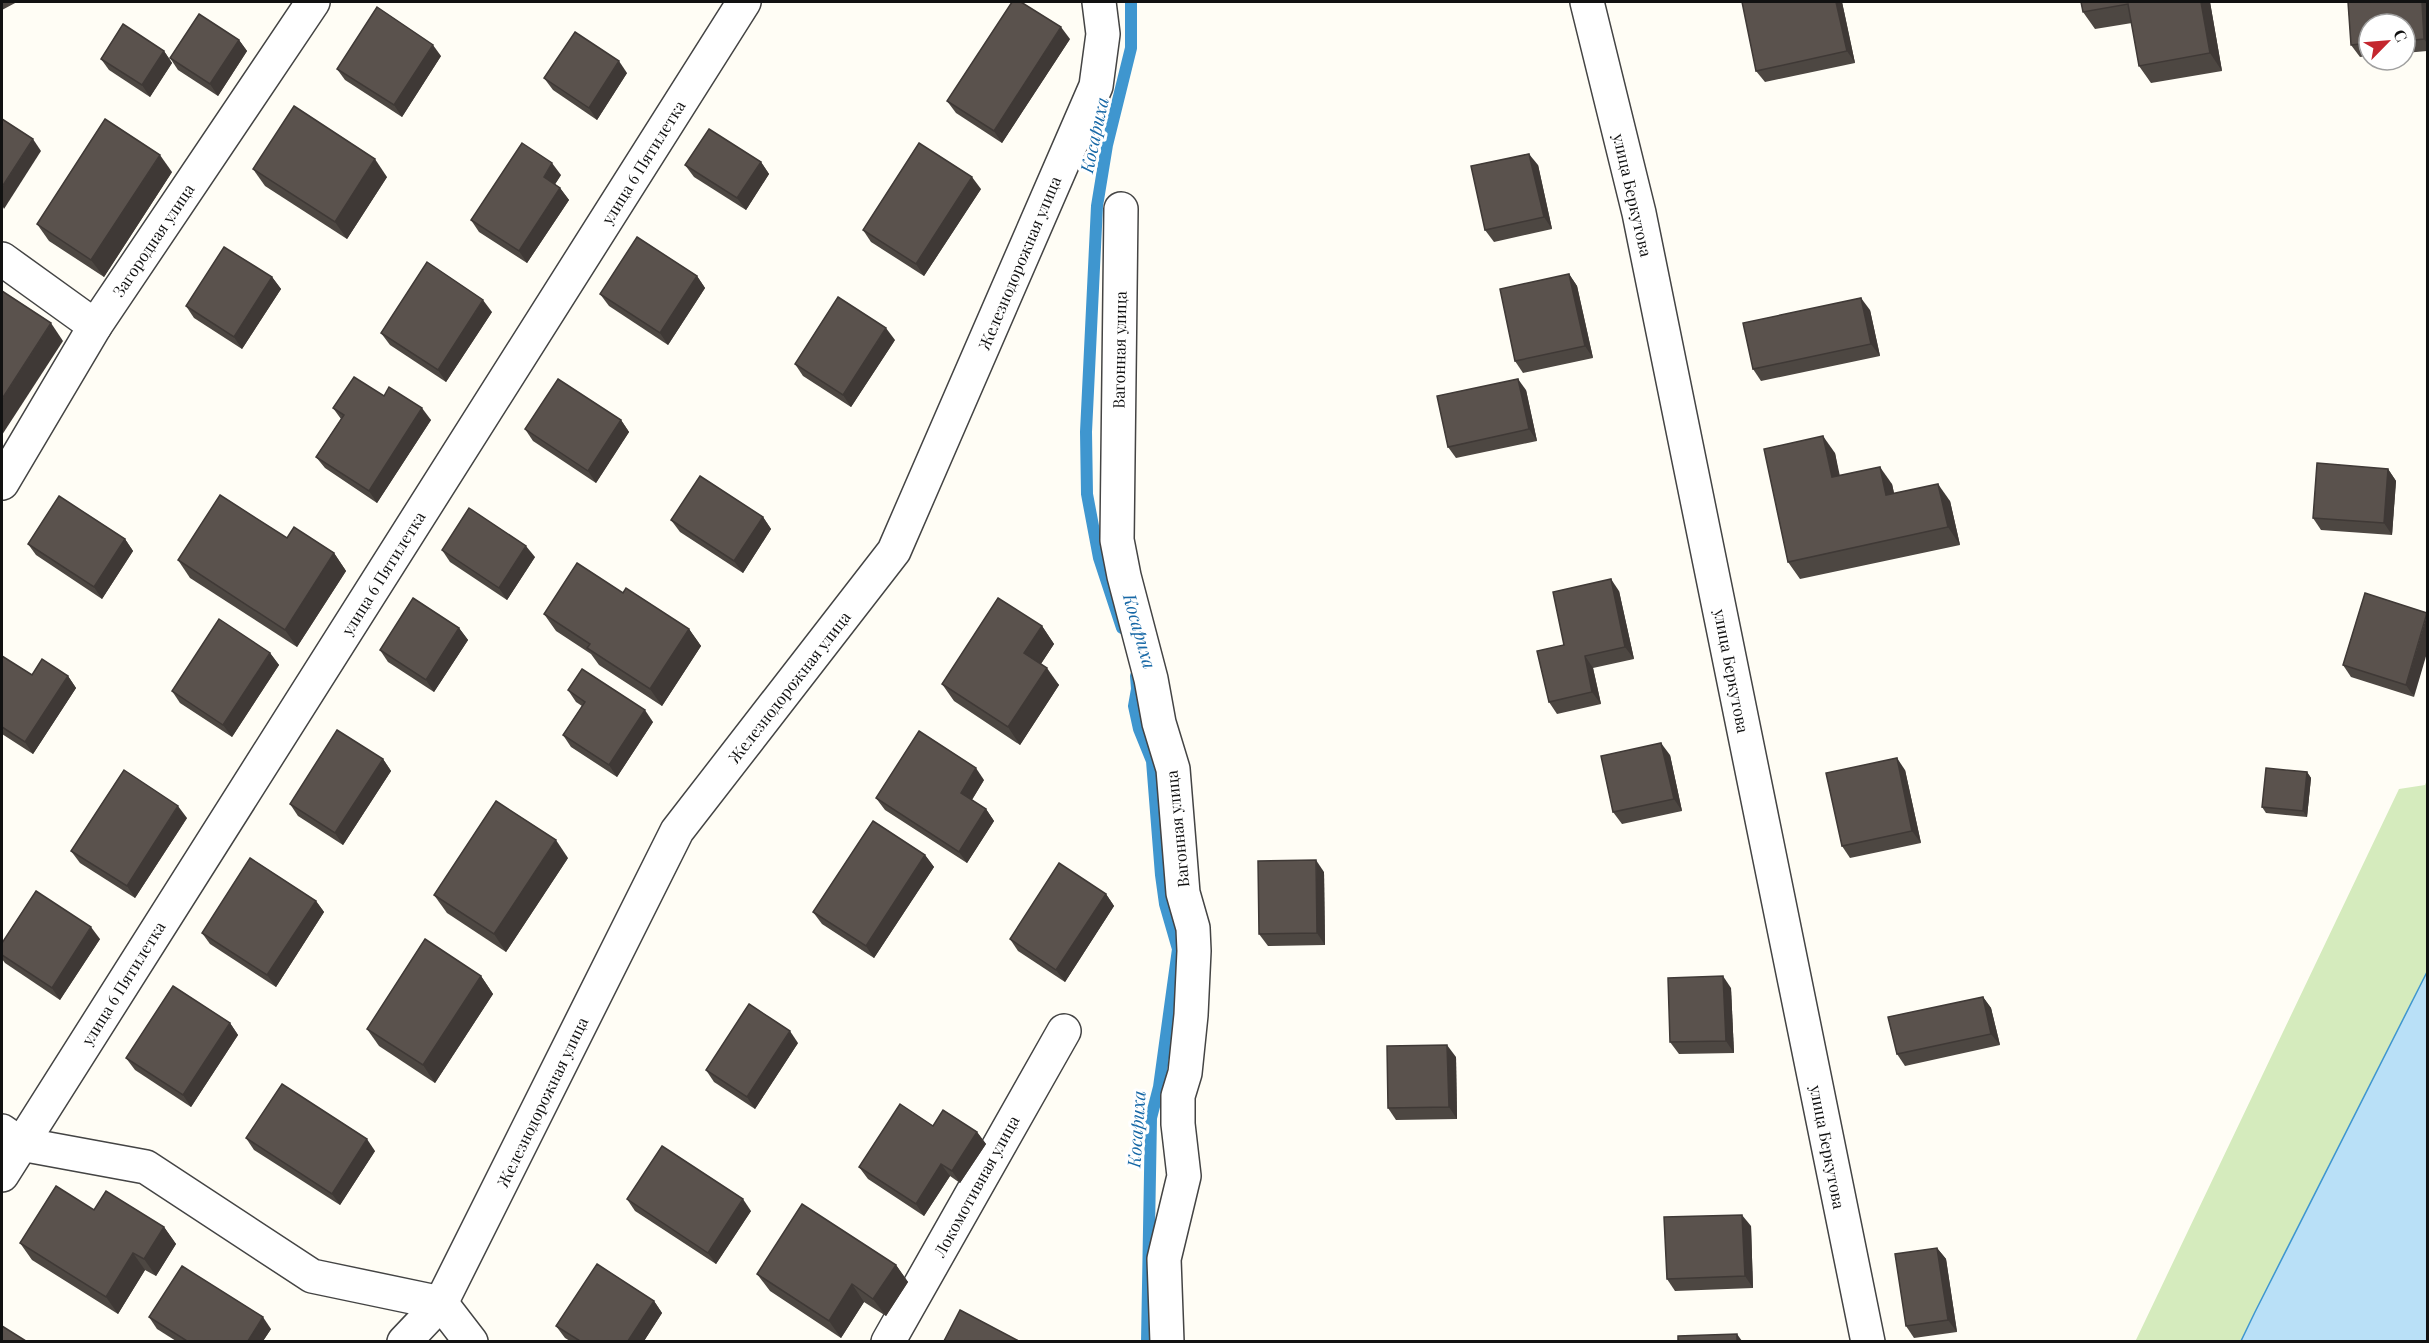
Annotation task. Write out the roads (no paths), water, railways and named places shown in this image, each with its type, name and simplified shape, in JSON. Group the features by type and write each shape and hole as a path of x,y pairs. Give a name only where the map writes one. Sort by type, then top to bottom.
{"street":[{"name":"Загородная улица","path":"2,483 95,326 313,2"},
{"name":"улица 6 Пятилетка","path":"2,1175 11,1137 744,2"},
{"name":"Железнодорожная улица","path":"404,1341 441,1304 677,831 894,551 1096,86 1103,34 1099,2"},
{"name":"улица Беркутова","path":"1587,2 1638,213 1868,1341"},
{"name":"Вагонная улица","path":"1121,209 1117,540 1151,679 1159,723 1173,769 1183,893 1193,928 1194,951 1185,1073 1178,1096 1178,1124 1184,1176 1164,1260 1167,1341"},
{"path":"2,258 95,326"},
{"name":"Локомотивная улица","path":"888,1341 1064,1031"},
{"path":"11,1137 146,1167 312,1276 441,1304 471,1341"}],"water":[{"path":"2427,972 2427,1341 2241,1341 2255,1312"}],"waterway":[{"name":"Косариха","path":"1122,628 1099,558 1087,494 1086,432 1097,206 1107,145 1131,48 1131,2"},
{"name":"Косариха","path":"1136,676 1137,689 1134,706 1139,729 1152,761 1165,904 1178,949 1159,1087 1151,1118 1147,1342"}]}
